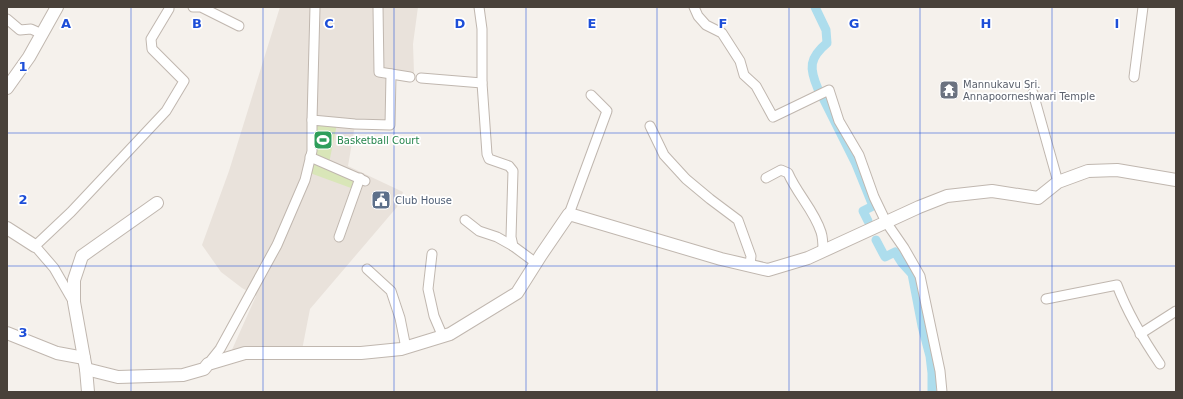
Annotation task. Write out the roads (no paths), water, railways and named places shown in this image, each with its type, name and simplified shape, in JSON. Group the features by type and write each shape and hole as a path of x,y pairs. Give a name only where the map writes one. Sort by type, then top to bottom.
{"street":[{"path":"7,88 29,57 57,7"},
{"path":"35,246 71,212 166,111 184,81 152,49 151,39 169,10 169,7"},
{"path":"193,7 201,7 239,26"},
{"path":"7,333 118,376 183,375 204,369 224,343 277,245 305,180 312,151 315,7"},
{"path":"378,7 379,72 410,77"},
{"path":"479,7 482,29 482,83 487,154 489,159 510,166 513,171 513,246"},
{"path":"694,7 698,16 706,25 722,32 740,61 744,75 756,86 773,117 829,90 839,121 859,155 883,224 904,248 920,276 940,371 942,392"},
{"path":"1134,77 1143,7"},
{"path":"7,18 20,30 31,29 42,34"},
{"path":"312,120 355,124 390,125 392,74"},
{"path":"420,78 482,83"},
{"path":"1033,93 1058,182"},
{"path":"208,364 245,353 361,354 406,348 450,334 517,293 568,214 607,110 591,94"},
{"path":"650,126 664,155 682,174 710,199 738,220 751,256 750,265"},
{"path":"310,157 362,180 339,237"},
{"path":"766,178 781,170 788,172 794,186 809,206 822,233 824,251"},
{"path":"568,214 721,259 768,270 808,258 947,196 992,191 1038,198 1058,182 1088,170 1117,170 1176,180"},
{"path":"88,392 85,363 74,302 74,280 82,256 157,203"},
{"path":"465,220 479,231 497,237 513,246 536,263"},
{"path":"7,228 35,246 54,268 74,302"},
{"path":"432,254 428,289 434,316 443,337"},
{"path":"367,269 391,291 400,318 406,348"},
{"path":"1046,300 1117,285 1125,306 1140,334 1160,364"},
{"path":"1140,334 1176,311"}],"waterway":[{"path":"815,7 826,30 827,43 821,48 812,64 813,75 818,89"},
{"path":"823,98 856,164 873,206 863,211 868,221"},
{"path":"876,240 885,257 895,252 912,274 922,326 930,356 932,392"}],"place":[{"name":"Mannukavu Sri. Annapoorneshwari Temple","path":"949,90"},
{"name":"Basketball Court","path":"323,140"},
{"name":"Club House","path":"381,200"}]}
